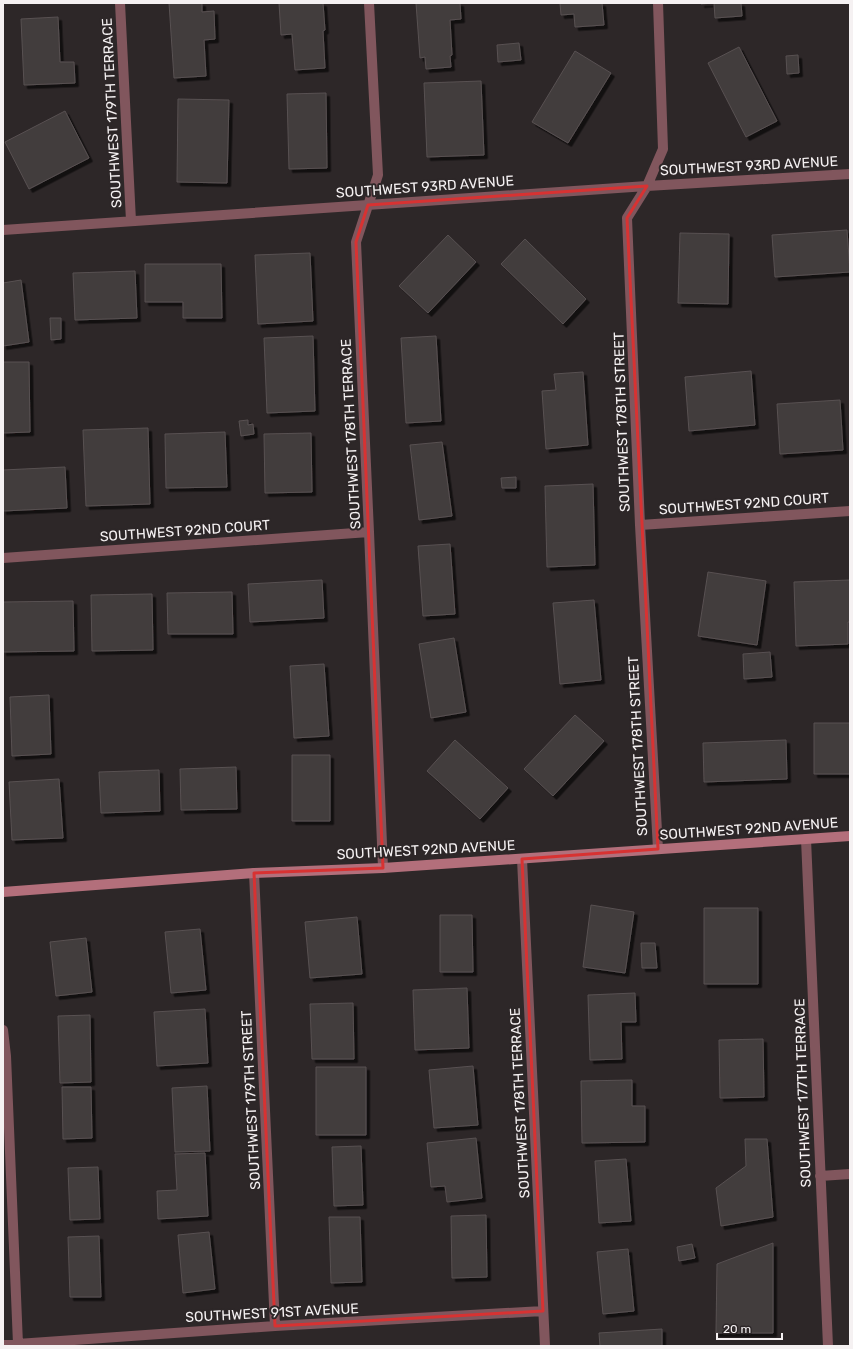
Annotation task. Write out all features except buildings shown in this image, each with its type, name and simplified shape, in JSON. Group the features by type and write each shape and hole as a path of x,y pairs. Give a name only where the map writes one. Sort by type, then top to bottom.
{"street":[{"name":"SOUTHWEST 179TH TERRACE","path":"120,3 131,221"},
{"name":"SOUTHWEST 178TH TERRACE","path":"369,3 378,175 356,242 383,868"},
{"name":"SOUTHWEST 178TH STREET","path":"658,3 663,149 647,186 627,218 640,525 658,849"},
{"name":"SOUTHWEST 93RD AVENUE","path":"3,230 647,186 850,174"},
{"name":"SOUTHWEST 92ND COURT","path":"640,525 850,511"},
{"name":"SOUTHWEST 92ND COURT","path":"3,558 369,532"},
{"name":"SOUTHWEST 92ND AVENUE","path":"3,892 254,873 383,868 850,836"},
{"name":"SOUTHWEST 177TH TERRACE","path":"806,839 828,1346"},
{"name":"SOUTHWEST 178TH TERRACE","path":"522,859 545,1346"},
{"name":"SOUTHWEST 179TH STREET","path":"254,873 275,1326"},
{"path":"3,1030 6,1056 18,1344"},
{"path":"820,1176 850,1174"},
{"name":"SOUTHWEST 91ST AVENUE","path":"3,1345 275,1326 543,1311"}],"highlighted area":[{"path":"647,186 627,218 658,849 522,859 543,1311 275,1326 254,873 383,868 356,242 368,205"}]}
